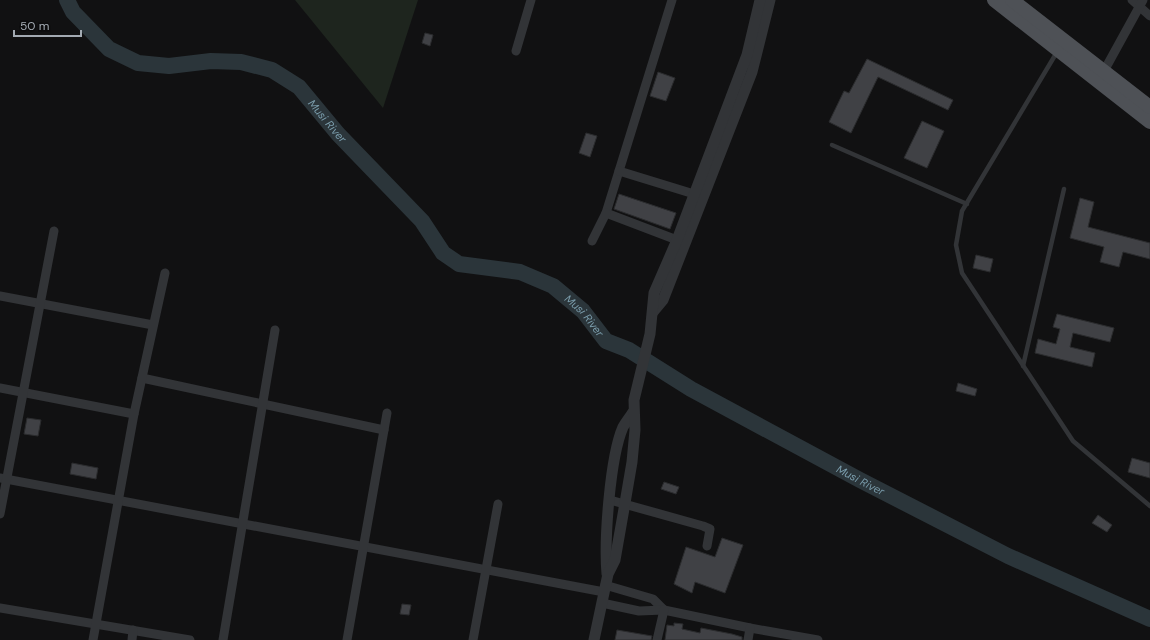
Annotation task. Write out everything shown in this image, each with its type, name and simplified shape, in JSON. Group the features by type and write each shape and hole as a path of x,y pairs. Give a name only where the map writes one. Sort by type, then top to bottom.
{"main road":[{"path":"994,0 1062,46 1104,71 1150,107"},
{"path":"1012,0 1062,46 1150,122"}],"street":[{"path":"516,51 531,0"},
{"path":"592,242 606,213 672,0"},
{"path":"1132,0 1141,4 1150,16"},
{"path":"653,312 663,300 730,115 752,54 765,2"},
{"path":"1104,71 1141,4"},
{"path":"605,584 614,560 625,503 634,438 634,400 650,334 654,294 677,240 694,194 717,148"},
{"path":"619,171 694,194"},
{"path":"606,213 677,240"},
{"path":"0,514 3,478 22,393 54,231"},
{"path":"93,640 134,414 165,273"},
{"path":"0,296 153,325"},
{"path":"223,640 275,330"},
{"path":"142,378 384,430"},
{"path":"0,388 134,414"},
{"path":"594,640 605,584 610,500 617,445 623,427 633,412"},
{"path":"347,640 387,413"},
{"path":"3,478 486,570 605,584 653,599 664,610"},
{"path":"610,500 625,503 710,529 707,546"},
{"path":"473,640 498,504"},
{"path":"602,603 639,611 664,610 750,628 818,640"},
{"path":"0,608 186,640"},
{"path":"657,640 664,610"},
{"path":"748,640 750,628"},
{"path":"132,640 133,630"}],"lane":[{"path":"1062,46 962,211 956,245 962,273 1073,441 1150,506"},
{"path":"832,145 967,204"},
{"path":"1023,366 1064,190"}],"shaded area":[{"path":"295,0 418,0 383,108"}],"building":[{"path":"425,33 433,35 430,46 422,43"},
{"path":"867,59 953,100 948,110 878,77 851,133 829,122 844,91 849,93"},
{"path":"658,72 675,78 666,101 650,96"},
{"path":"922,121 944,131 927,168 904,158"},
{"path":"586,133 597,136 590,157 579,153"},
{"path":"619,194 676,213 670,229 614,209"},
{"path":"1080,198 1094,202 1088,227 1150,243 1150,259 1123,252 1119,267 1100,262 1104,247 1070,238"},
{"path":"976,255 993,259 990,272 973,268"},
{"path":"1057,314 1114,328 1110,342 1073,333 1070,347 1095,353 1092,367 1035,353 1038,339 1056,344 1060,329 1053,327"},
{"path":"958,383 977,389 975,396 956,391"},
{"path":"27,418 41,420 38,436 24,434"},
{"path":"1132,458 1150,463 1150,478 1128,472"},
{"path":"72,463 98,468 96,479 70,474"},
{"path":"664,482 679,487 676,494 661,489"},
{"path":"1098,515 1112,525 1107,532 1092,523"},
{"path":"722,538 743,545 725,593 695,582 692,593 674,584 686,547 715,557"},
{"path":"402,604 411,605 409,615 400,614"},
{"path":"674,623 683,624 682,629 700,633 701,628 732,634 742,637 742,640 665,640 667,625 674,626"},
{"path":"617,630 652,636 651,640 615,640"}],"waterway":[{"name":"Musi River","path":"67,0 73,12 109,49 138,63 169,66 211,61 241,62 272,70 299,87 338,134 422,221 443,253 459,264 520,272 553,286 583,311 606,341 629,350 691,389 860,480 1008,556 1150,619"}]}
